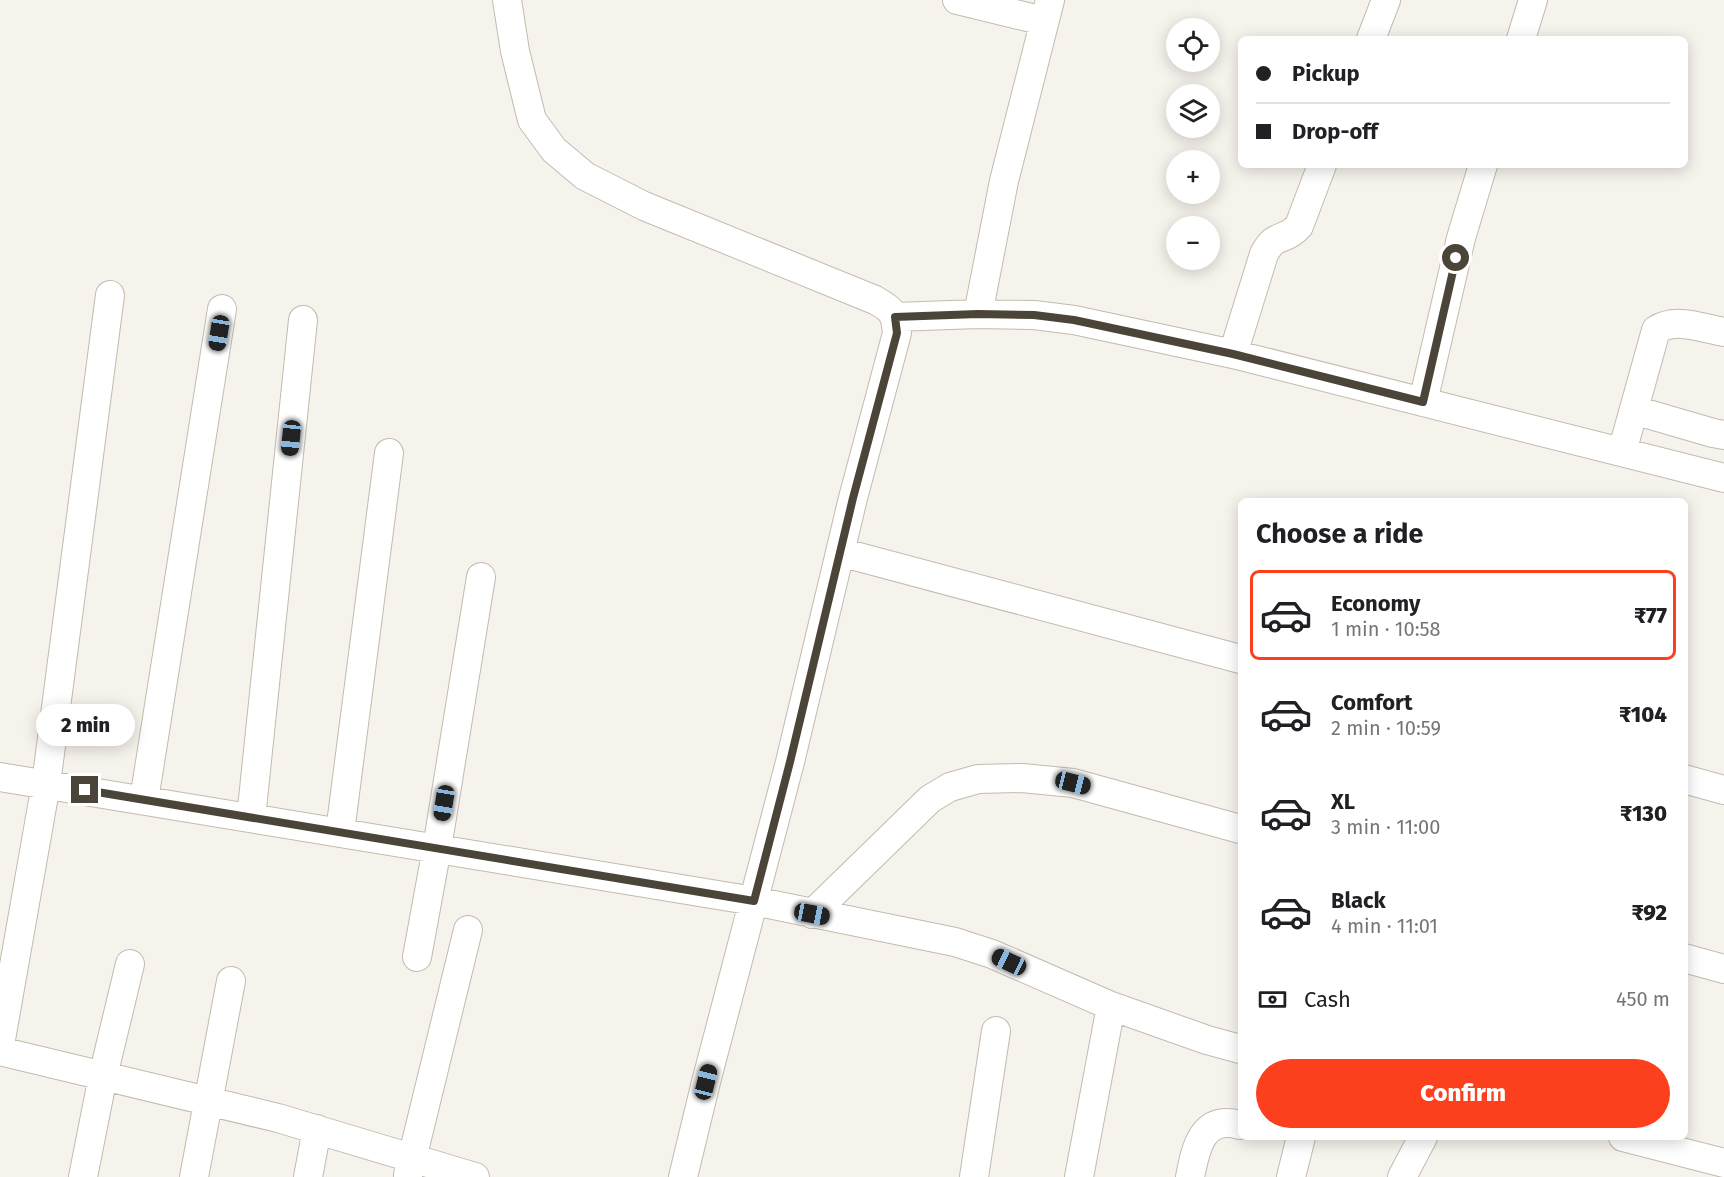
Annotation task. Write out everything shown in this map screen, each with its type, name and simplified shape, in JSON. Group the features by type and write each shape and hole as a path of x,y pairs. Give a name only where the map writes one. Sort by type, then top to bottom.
{"street":[{"path":"507,0 515,51 532,120 554,150 585,176 644,206 875,300 888,308 895,317 897,333 683,1177"},
{"path":"957,0 1047,11 1004,181 978,314"},
{"path":"1372,36 1386,0"},
{"path":"1522,36 1533,0"},
{"path":"1233,354 1269,243 1292,233 1299,226 1322,168"},
{"path":"1423,402 1461,238 1482,168"},
{"path":"0,1045 46,784 110,295"},
{"path":"144,800 222,309"},
{"path":"895,317 978,314 1034,315 1074,320 1233,354 1724,478"},
{"path":"251,818 303,320"},
{"path":"1622,452 1656,330 1666,324 1677,323 1724,332"},
{"path":"1634,410 1724,435"},
{"path":"340,832 389,453"},
{"path":"840,552 1238,658"},
{"path":"417,957 481,577"},
{"path":"0,777 754,901 955,942 992,954 1111,1006 1207,1040 1238,1048"},
{"path":"812,914 930,799 950,787 978,779 1022,778 1073,783 1238,828"},
{"path":"1688,780 1724,790"},
{"path":"410,1167 468,930"},
{"path":"83,1177 103,1076 130,964"},
{"path":"1688,965 1724,969"},
{"path":"194,1177 231,981"},
{"path":"1079,1177 1111,1006"},
{"path":"974,1177 996,1031"},
{"path":"0,1051 279,1118 317,1129 410,1167 475,1177"},
{"path":"1190,1177 1193,1160 1202,1138 1210,1127 1220,1122 1238,1125"},
{"path":"308,1177 317,1129"},
{"path":"1291,1177 1296,1140"},
{"path":"1402,1177 1421,1140"},
{"path":"1640,1140 1724,1163"}],"route":[{"path":"85,790 754,901 790,762 853,498 897,333 895,317 978,314 1034,315 1074,320 1233,354 1423,402 1456,258"}]}
